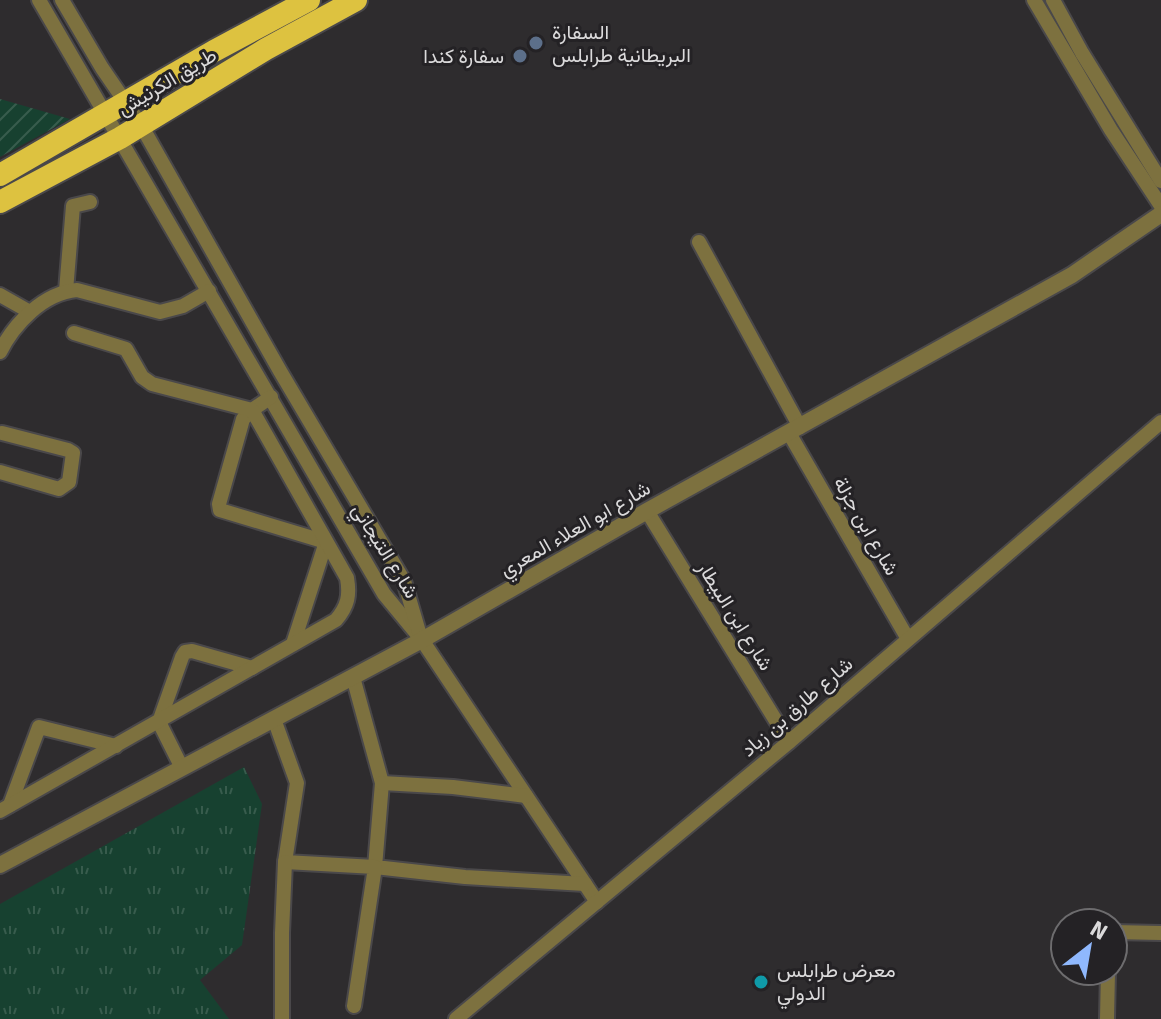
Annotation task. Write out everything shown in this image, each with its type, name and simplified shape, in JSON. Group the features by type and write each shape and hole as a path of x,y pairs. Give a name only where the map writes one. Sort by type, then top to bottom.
{"highway":[{"name":"طريق الكرنيش","path":"0,175 309,0"},
{"name":"طريق الكرنيش","path":"0,202 120,138 266,49 356,0"}],"street":[{"path":"39,0 116,108"},
{"path":"62,0 102,68 116,108"},
{"path":"1034,0 1111,130 1161,206"},
{"path":"1053,0 1112,104 1161,181"},
{"name":"شارع التيجاني","path":"116,108 141,125 280,371 404,581 422,640"},
{"name":"شارع التيجاني","path":"116,108 120,138 384,594 422,640"},
{"path":"66,291 73,206 90,202"},
{"name":"شارع ابو العلاء المعري","path":"0,865 422,640 1072,275 1161,214"},
{"name":"شارع ابن جزلة","path":"699,242 795,430 908,639"},
{"path":"0,352 11,331 30,312 66,291 77,290 160,312 183,306 209,291"},
{"path":"0,295 30,312"},
{"path":"5,808 336,620 348,602 347,578 252,410 152,384 142,377 126,349 74,333"},
{"path":"262,381 280,371"},
{"path":"271,397 243,419 219,504 220,510 326,542"},
{"name":"شارع طارق بن زياد","path":"456,1019 789,742 1161,422"},
{"path":"0,472 59,489 69,482 74,458 68,450 1,433"},
{"path":"329,498 349,487"},
{"name":"شارع ابن البيطار","path":"647,511 789,742"},
{"path":"293,644 326,542"},
{"path":"422,640 597,902"},
{"path":"182,768 159,722 185,652 192,651 252,668"},
{"path":"353,677 382,783 375,867 354,1006"},
{"path":"274,719 297,783 285,862 282,1019"},
{"path":"5,808 39,727 116,746"},
{"path":"382,783 526,796"},
{"path":"285,862 585,884"},
{"path":"1129,932 1161,933"},
{"path":"1107,1019 1108,987"}],"green space":[{"path":"0,99 70,119 0,157"},
{"path":"244,767 262,804 242,945 200,980 229,1019 0,1019 0,904"}],"place":[{"name":"السفارة البريطانية طرابلس","path":"536,43"},
{"name":"سفارة كندا","path":"520,56"},
{"name":"معرض طرابلس الدولي","path":"761,982"}]}
